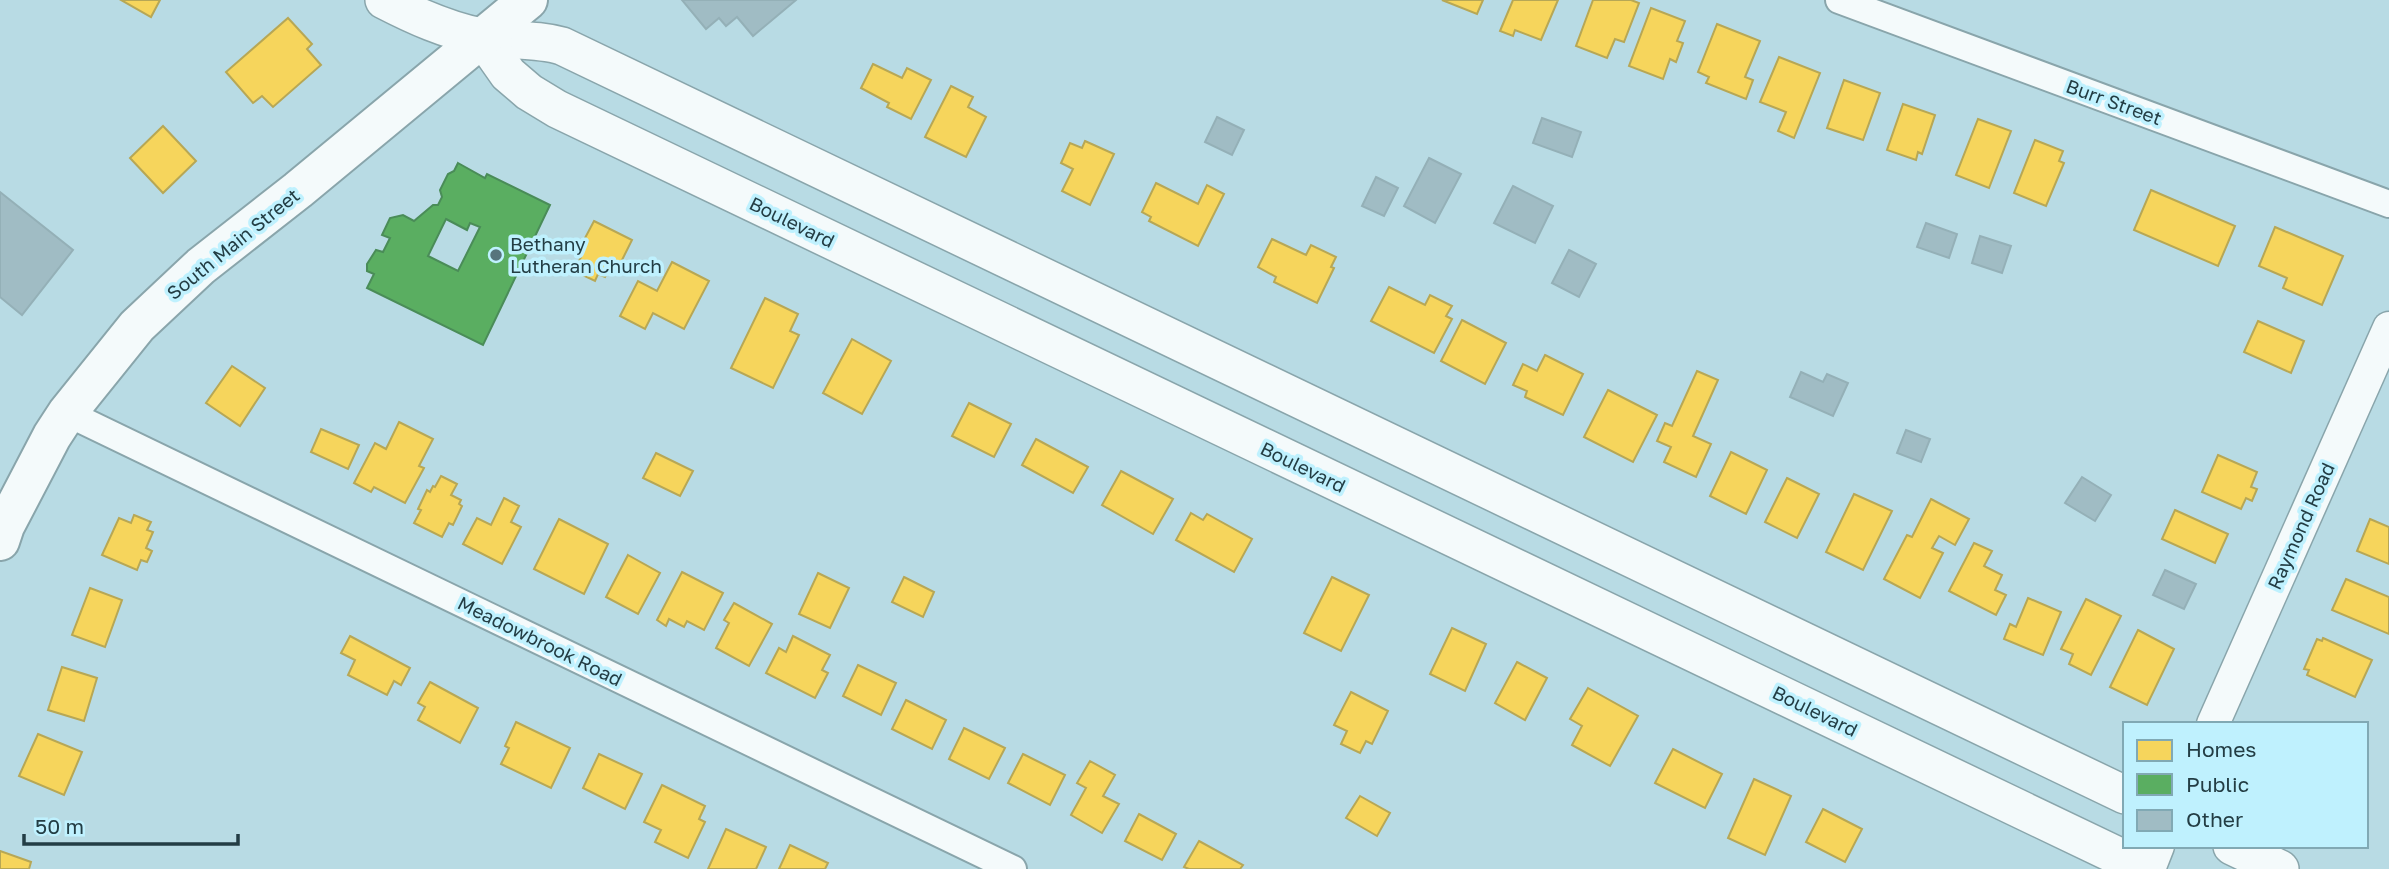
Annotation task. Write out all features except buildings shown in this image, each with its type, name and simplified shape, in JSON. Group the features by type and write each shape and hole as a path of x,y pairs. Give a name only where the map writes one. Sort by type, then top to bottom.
{"main road":[{"path":"384,0 434,24 482,37 543,41 562,46 2123,794"},
{"name":"South Main Street","path":"0,541 5,526 52,436 67,413 137,326 201,266 298,190 528,0"},
{"name":"Boulevard","path":"482,37 508,74 529,92 557,109 2147,869"},
{"path":"904,276 930,222"},
{"path":"1311,470 1338,417"},
{"path":"1715,664 1741,610"},
{"path":"2236,848 2280,869"}],"street":[{"name":"Burr Street","path":"1839,0 2389,204"},
{"name":"Raymond Road","path":"2214,722 2389,328"},
{"name":"Meadowbrook Road","path":"67,413 1013,869"},
{"path":"2147,869 2157,848"}],"place":[{"name":"Bethany Lutheran Church","path":"496,255"}]}
